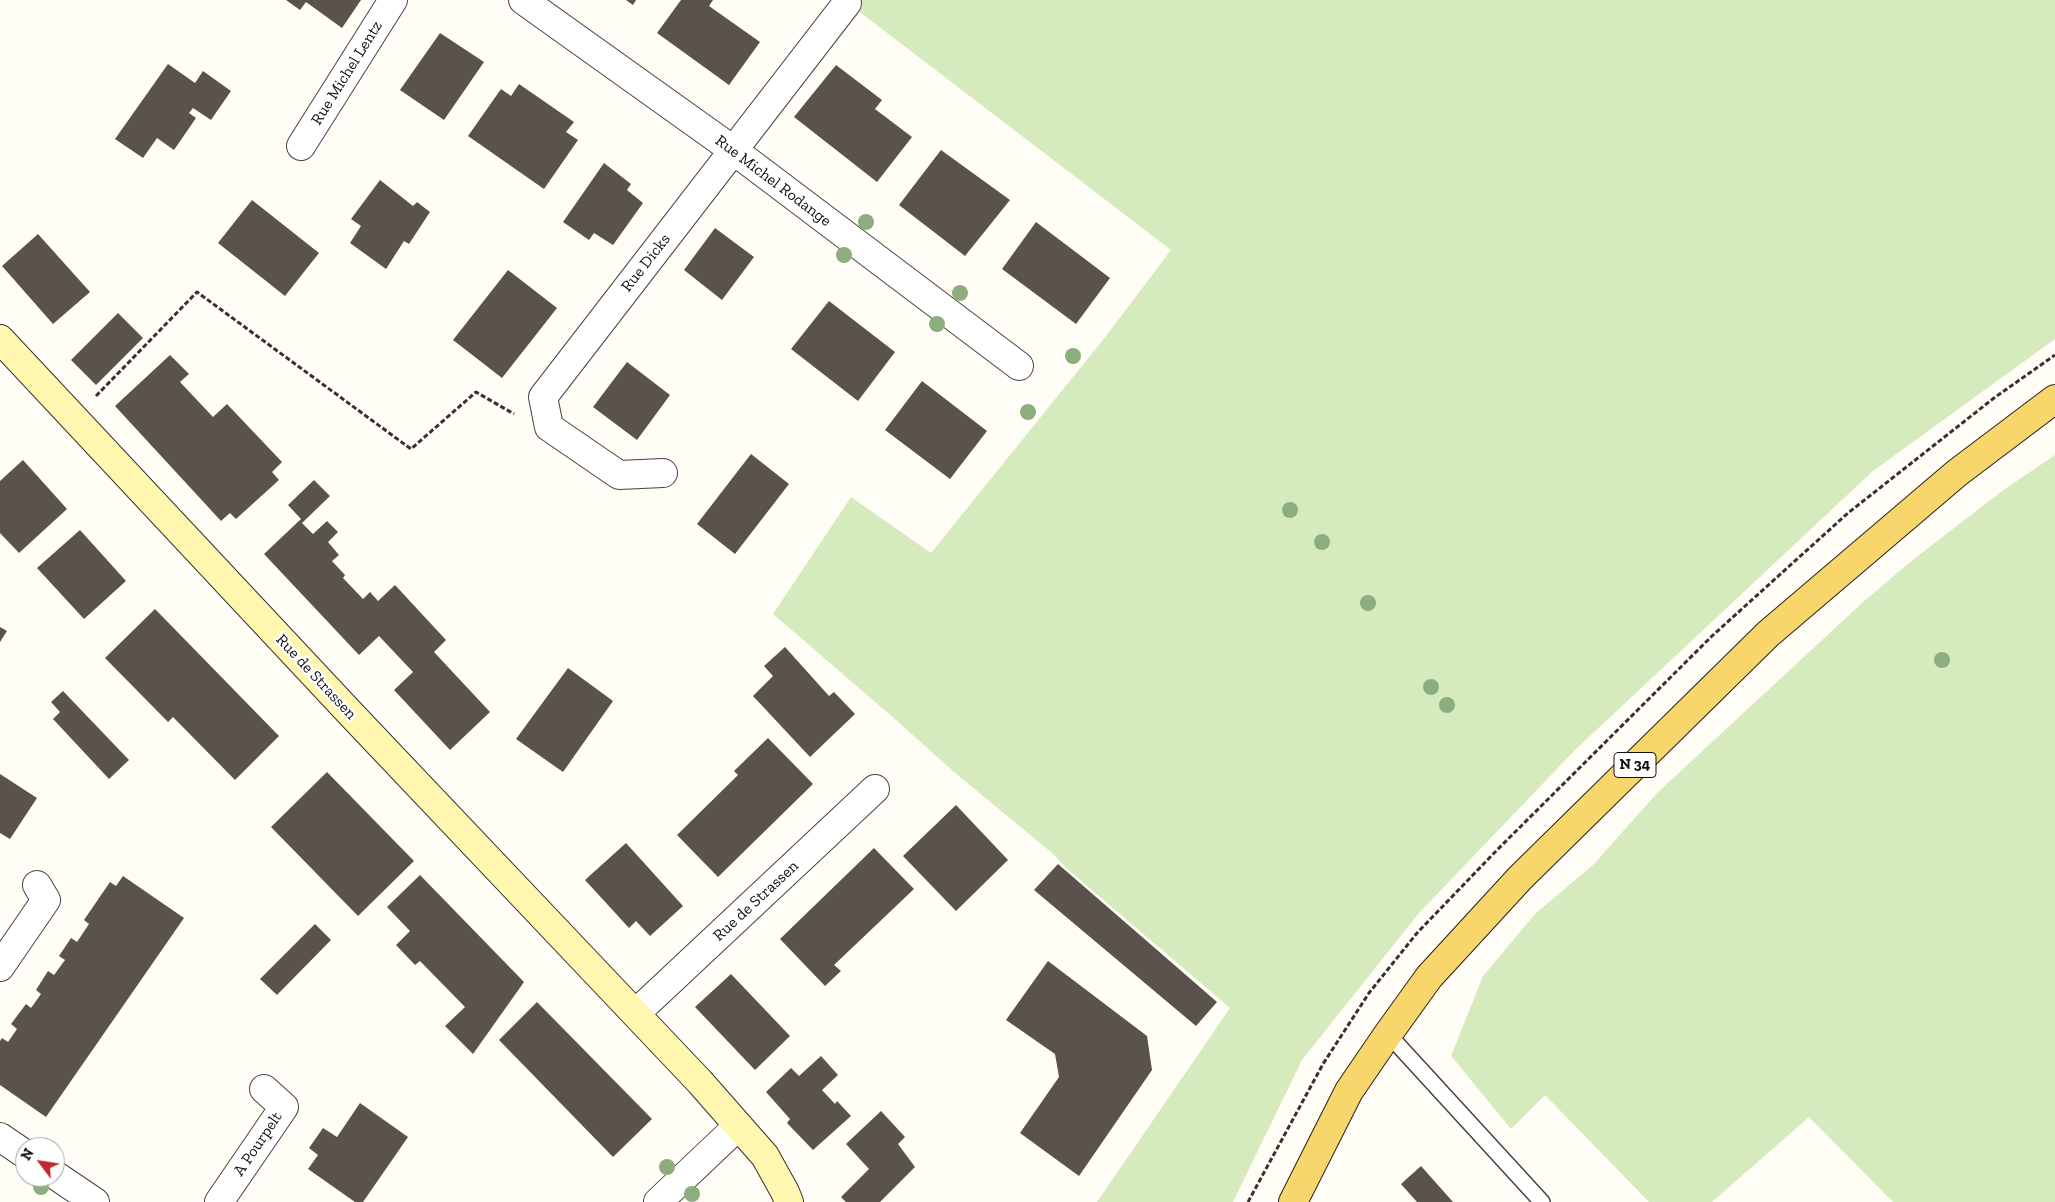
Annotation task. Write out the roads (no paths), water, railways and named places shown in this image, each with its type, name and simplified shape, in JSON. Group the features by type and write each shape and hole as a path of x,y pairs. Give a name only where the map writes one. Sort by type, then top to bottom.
{"main road":[{"name":"Rue de Strassen","path":"0,339 73,419 636,1013 765,1156 786,1192 789,1202"},
{"name":"N 34","path":"1293,1202 1349,1092 1388,1034 1430,977 1520,878 1768,634 1957,472 2055,399"}],"street":[{"name":"Rue Michel Lentz","path":"301,146 394,0"},
{"name":"Rue Michel Rodange","path":"523,0 733,150 1019,366"},
{"name":"Rue Dicks","path":"663,473 619,475 549,427 543,397 847,2"},
{"name":"Rue de Strassen","path":"636,1013 876,789"},
{"path":"0,968 46,900 37,885"},
{"name":"A Pourpelt","path":"219,1202 284,1108 264,1089"},
{"path":"658,1202 738,1126"},
{"path":"0,1137 15,1147"},
{"path":"65,1182 95,1202"}],"lane":[{"path":"1388,1034 1542,1202"}]}
